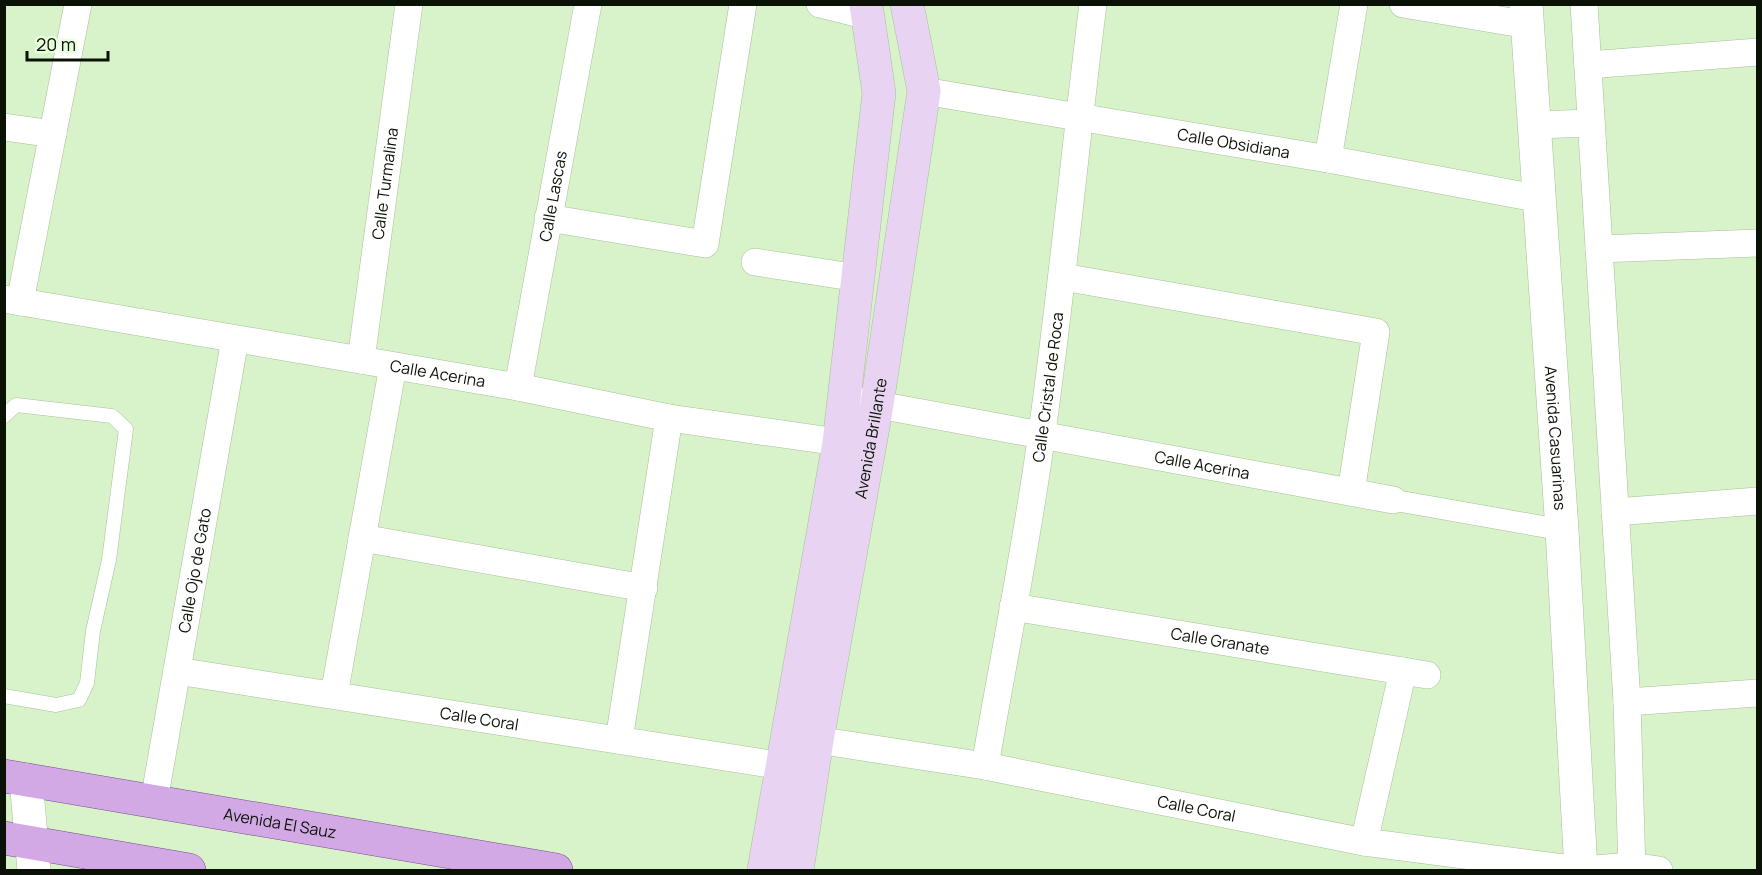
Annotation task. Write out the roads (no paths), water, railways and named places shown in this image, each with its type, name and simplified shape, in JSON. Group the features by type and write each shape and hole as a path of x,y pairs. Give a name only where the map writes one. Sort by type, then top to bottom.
{"main road":[{"name":"Avenida Brillante","path":"797,870 803,735 854,444 877,404 924,91 907,4"},
{"name":"Avenida Brillante","path":"854,444 844,399 879,93 867,10"},
{"name":"Avenida Brillante","path":"764,870 783,766 803,735"},
{"name":"Avenida El Sauz","path":"15,778 556,870"},
{"path":"23,850 189,870"}],"street":[{"path":"12,300 52,134 78,4"},
{"name":"Calle Turmalina","path":"361,360 409,4"},
{"name":"Calle Lascas","path":"518,387 588,4"},
{"path":"548,218 705,244 743,4"},
{"path":"820,4 867,10"},
{"name":"Calle Cristal de Roca","path":"985,766 1042,435 1063,277 1093,4"},
{"path":"1328,159 1354,4"},
{"path":"1403,4 1527,15"},
{"path":"1584,4 1627,702 1631,868"},
{"name":"Avenida Casuarinas","path":"1527,15 1562,530 1581,870"},
{"path":"1588,65 1758,52"},
{"name":"Calle Obsidiana","path":"924,91 1328,159 1540,199"},
{"path":"1535,125 1592,123"},
{"path":"4,127 52,134"},
{"path":"1599,249 1758,243"},
{"path":"755,262 858,278"},
{"path":"1063,277 1376,332 1351,492"},
{"name":"Calle Acerina","path":"12,300 518,387 669,418 854,444"},
{"name":"Calle Ojo de Gato","path":"154,801 236,339"},
{"path":"334,696 393,366"},
{"name":"Calle Acerina","path":"844,399 1562,530"},
{"path":"619,740 669,418"},
{"path":"1615,512 1758,501"},
{"path":"362,537 644,588"},
{"name":"Calle Granate","path":"1013,607 1415,673 1364,842"},
{"name":"Calle Coral","path":"177,671 783,766"},
{"path":"1627,702 1758,693"},
{"name":"Calle Coral","path":"803,735 985,766 1364,842 1581,870 1631,868 1659,870"},
{"path":"15,778 23,850"}],"lane":[{"path":"4,416 16,405 112,416 126,429 109,560 93,631 87,683 78,700 56,705 4,696"}]}
